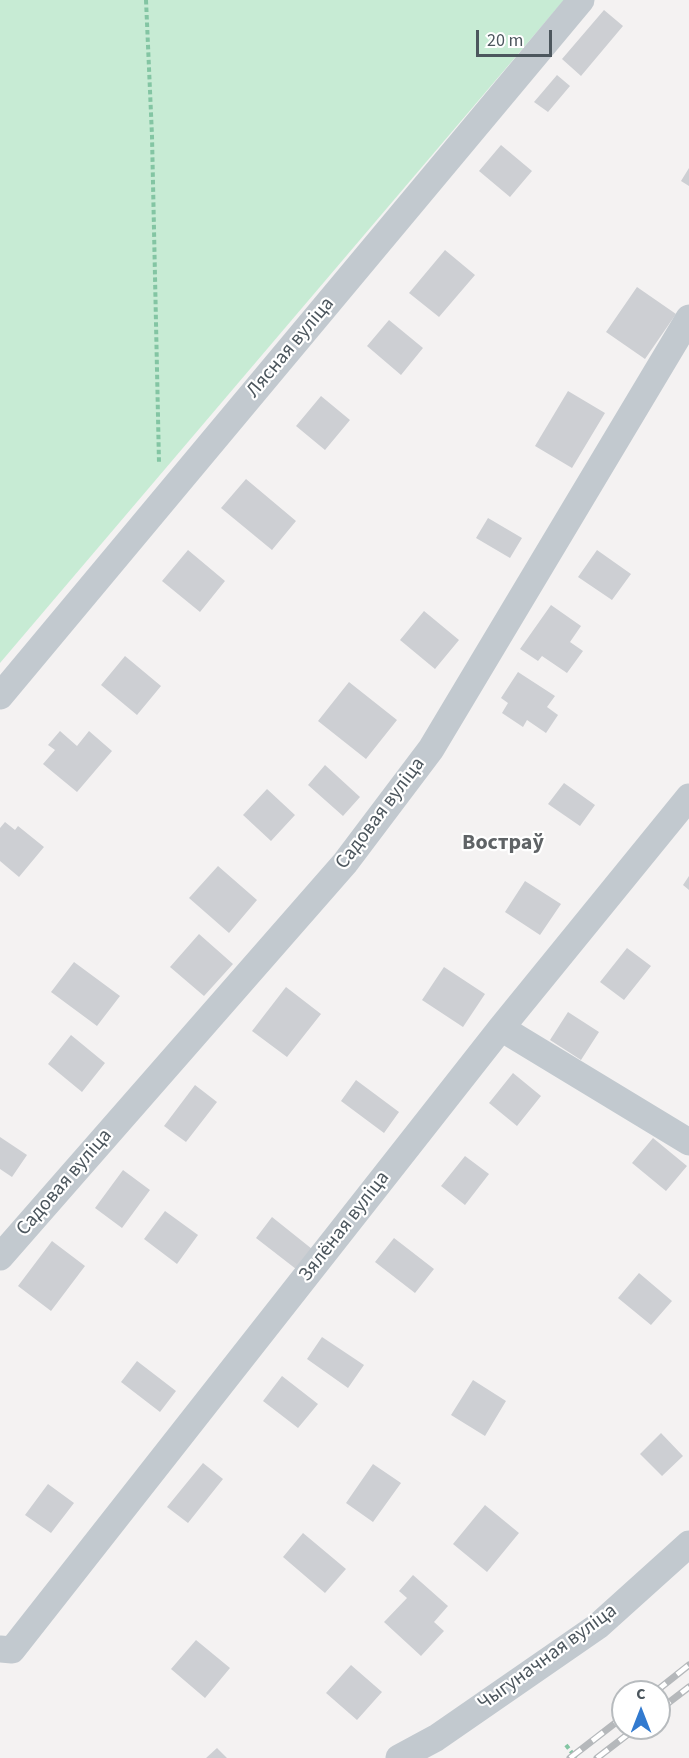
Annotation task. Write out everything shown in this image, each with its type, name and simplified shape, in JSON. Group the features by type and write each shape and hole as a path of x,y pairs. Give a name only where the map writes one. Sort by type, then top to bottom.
{"street":[{"name":"Лясная вуліца","path":"0,696 581,0"},
{"name":"Садовая вуліца","path":"0,1257 345,864 431,749 689,318"},
{"name":"Зялёная вуліца","path":"0,1649 12,1650 501,1028 689,797"},
{"path":"501,1028 689,1142"},
{"name":"Чыгуначная вуліца","path":"399,1758 436,1738 598,1626 689,1544"}],"path":[{"path":"146,0 152,136 160,506"},
{"path":"566,1744 576,1758"}],"green space":[{"path":"0,0 564,0 0,663"}],"building":[{"path":"604,10 623,26 581,76 562,59"},
{"path":"557,75 570,86 548,112 534,102"},
{"path":"501,145 532,171 510,197 479,171"},
{"path":"689,168 689,186 681,181"},
{"path":"445,250 475,275 439,317 409,293"},
{"path":"637,287 676,314 645,359 606,332"},
{"path":"389,320 423,348 401,375 367,346"},
{"path":"568,391 605,413 572,468 535,446"},
{"path":"321,396 350,420 325,450 296,426"},
{"path":"246,479 296,521 272,550 221,508"},
{"path":"488,518 522,538 510,558 476,538"},
{"path":"188,550 225,581 200,612 162,581"},
{"path":"597,550 631,574 612,600 578,577"},
{"path":"551,605 581,626 570,642 583,651 567,673 542,656 538,661 520,649"},
{"path":"424,611 459,640 435,669 400,640"},
{"path":"125,656 161,686 137,715 101,685"},
{"path":"518,672 555,696 547,707 558,715 546,733 527,720 523,727 502,713 508,703 501,698"},
{"path":"349,682 397,720 366,759 318,721"},
{"path":"60,731 77,746 89,731 112,751 77,792 43,764 55,750 48,745"},
{"path":"325,765 360,797 343,816 308,785"},
{"path":"564,783 595,805 580,826 548,804"},
{"path":"267,789 295,815 271,841 243,815"},
{"path":"5,822 15,830 18,826 44,847 19,877 0,861 0,828"},
{"path":"218,866 257,900 229,933 189,898"},
{"path":"689,876 689,890 683,885"},
{"path":"525,881 561,904 540,935 505,912"},
{"path":"199,934 233,964 204,996 170,967"},
{"path":"627,948 651,966 624,1000 600,982"},
{"path":"74,962 120,996 97,1026 51,992"},
{"path":"444,967 485,994 463,1027 422,1000"},
{"path":"286,987 321,1014 287,1057 252,1031"},
{"path":"568,1012 599,1032 581,1060 550,1040"},
{"path":"71,1035 105,1063 82,1092 48,1064"},
{"path":"513,1073 541,1096 517,1126 489,1103"},
{"path":"356,1080 399,1112 384,1133 341,1101"},
{"path":"195,1085 217,1102 186,1142 164,1126"},
{"path":"0,1137 27,1155 12,1177 0,1169"},
{"path":"653,1138 687,1166 666,1191 632,1163"},
{"path":"465,1156 489,1174 465,1205 441,1186"},
{"path":"123,1170 150,1190 122,1228 95,1208"},
{"path":"165,1211 198,1235 177,1264 144,1239"},
{"path":"272,1217 312,1249 296,1269 256,1238"},
{"path":"394,1238 434,1269 415,1293 375,1262"},
{"path":"52,1241 85,1266 51,1311 18,1286"},
{"path":"639,1273 672,1301 651,1325 618,1298"},
{"path":"322,1337 364,1365 348,1388 307,1359"},
{"path":"137,1361 176,1391 160,1412 121,1382"},
{"path":"282,1376 318,1404 298,1428 263,1401"},
{"path":"473,1380 506,1401 485,1436 451,1415"},
{"path":"661,1433 683,1456 662,1476 640,1454"},
{"path":"203,1463 223,1479 188,1523 167,1507"},
{"path":"373,1464 401,1483 373,1522 346,1503"},
{"path":"48,1484 74,1503 51,1533 25,1515"},
{"path":"485,1505 519,1533 487,1572 453,1544"},
{"path":"303,1533 346,1569 325,1593 283,1557"},
{"path":"413,1575 448,1606 434,1622 444,1631 421,1656 384,1622 407,1598 399,1591"},
{"path":"196,1640 230,1668 205,1698 171,1669"},
{"path":"351,1665 382,1692 357,1720 326,1693"},
{"path":"217,1748 227,1758 206,1758"}],"railway":[{"path":"670,1680 689,1665"},
{"path":"671,1701 689,1687"},
{"path":"570,1758 611,1726"},
{"path":"597,1758 620,1740"}],"district":[{"name":"Востраў","path":"503,844"}]}
